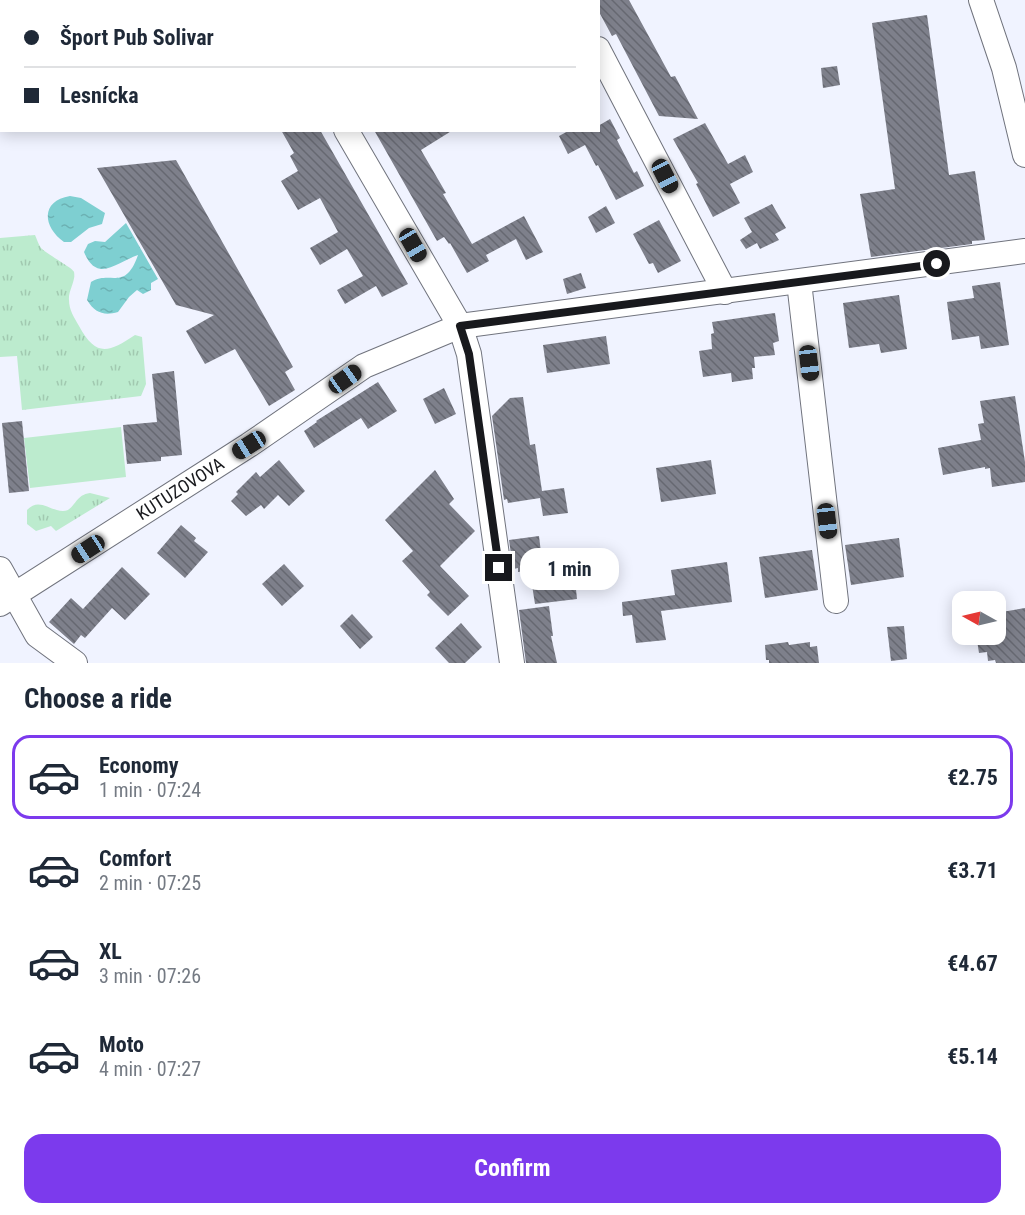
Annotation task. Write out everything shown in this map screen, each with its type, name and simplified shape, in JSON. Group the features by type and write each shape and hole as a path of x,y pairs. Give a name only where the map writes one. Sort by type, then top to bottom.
{"street":[{"path":"981,0 1004,68 1025,155"},
{"path":"600,54 725,292"},
{"path":"347,132 460,326 469,354 512,663"},
{"name":"KUTUZOVOVA","path":"7,600 249,445 364,366 460,326 1025,252"},
{"path":"799,282 836,601"},
{"path":"0,569 7,600 37,635 75,663"}],"green space":[{"path":"35,235 41,248 74,272 69,297 70,307 91,343 103,349 117,346 135,335 142,337 146,384 141,396 22,410 17,356 0,357 0,238"},
{"path":"121,427 126,477 30,488 24,438"},
{"path":"85,494 110,498 56,531 51,526 36,531 27,524 27,510 31,506 40,505 63,511 70,508"}],"water":[{"path":"70,196 81,198 105,213 102,224 89,228 71,242 64,242 52,229 48,215 53,203"},
{"path":"126,223 158,279 151,283 151,290 143,294 137,290 118,312 108,314 93,308 87,300 91,282 98,279 123,277 133,266 138,255 115,266 101,269 89,262 84,252 88,244 95,241 105,242"}],"building":[{"path":"600,0 629,0 671,77 675,76 698,119 659,116 616,34 612,36 600,14"},
{"path":"927,15 949,175 975,171 985,240 972,241 972,244 871,257 860,194 895,189 872,23"},
{"path":"837,66 840,85 823,88 821,68"},
{"path":"610,119 620,138 617,140 634,173 637,171 644,186 616,200 585,145 568,154 559,136 566,132 600,132 600,125"},
{"path":"705,123 728,164 745,155 753,172 730,184 740,203 713,217 696,184 698,183 673,139"},
{"path":"282,132 321,132 408,284 382,297 376,286 345,304 337,290 363,276 347,249 320,265 310,248 338,232 320,198 298,210 281,181 298,171 290,156 294,153"},
{"path":"375,132 450,132 421,150 472,244 524,216 543,252 526,260 516,239 486,255 489,261 467,273 450,243 444,237 437,241"},
{"path":"176,160 293,367 285,372 295,390 269,406 235,349 205,364 186,331 214,315 176,305 97,168"},
{"path":"772,204 786,228 775,234 779,240 760,249 757,243 746,249 740,240 752,232 744,218"},
{"path":"606,206 615,223 596,233 588,217"},
{"path":"659,220 681,261 658,273 653,263 649,264 633,234"},
{"path":"581,273 586,288 567,294 563,279"},
{"path":"1000,282 1009,345 981,349 979,336 952,340 947,302 974,298 972,286"},
{"path":"899,295 907,349 881,353 879,344 849,348 843,303"},
{"path":"775,313 779,341 773,343 775,355 754,357 753,379 732,382 731,373 703,377 699,351 712,349 711,334 714,333 712,322"},
{"path":"606,336 610,364 547,373 543,345"},
{"path":"174,371 182,455 161,457 161,461 127,464 123,425 157,422 152,374"},
{"path":"378,382 397,411 368,429 361,418 314,448 304,431"},
{"path":"444,388 456,414 435,424 423,399"},
{"path":"1015,396 1025,462 1025,482 992,487 990,468 985,469 985,467 943,475 938,448 981,440 978,424 984,423 980,401"},
{"path":"523,397 530,445 535,444 542,491 564,488 568,513 543,516 540,498 508,503 507,499 504,500 492,416 510,398"},
{"path":"22,421 29,491 9,493 2,423"},
{"path":"279,460 305,491 289,506 278,495 264,509 261,505 246,516 231,501 238,494 236,492 256,472 260,477"},
{"path":"711,460 716,494 661,502 656,468"},
{"path":"435,470 454,499 449,504 475,531 440,566 469,596 448,616 427,595 430,592 402,561 413,551 385,520"},
{"path":"181,525 196,538 194,541 208,552 185,578 157,553"},
{"path":"539,536 543,569 518,572 518,568 513,569 509,540"},
{"path":"899,538 904,577 851,585 845,545"},
{"path":"812,550 818,590 765,598 759,557"},
{"path":"727,562 732,602 661,611 666,640 636,643 632,615 623,616 622,602 675,595 671,570"},
{"path":"284,564 304,586 282,606 262,584"},
{"path":"122,567 150,594 125,620 112,608 85,638 81,635 74,644 49,622 71,598 83,609"},
{"path":"575,580 577,599 535,604 532,585"},
{"path":"549,606 553,636 551,636 557,663 526,663 519,610"},
{"path":"1025,608 1025,663 996,663 995,660 988,661 987,652 979,653 978,645 1006,645 1006,611"},
{"path":"352,614 373,637 360,649 340,626"},
{"path":"461,623 482,647 465,663 449,663 435,648"},
{"path":"904,626 907,659 891,661 887,627"},
{"path":"788,642 789,645 810,642 810,647 817,646 819,663 769,663 769,660 766,660 765,645"}],"route":[{"path":"499,568 469,354 460,326 937,264"}]}
